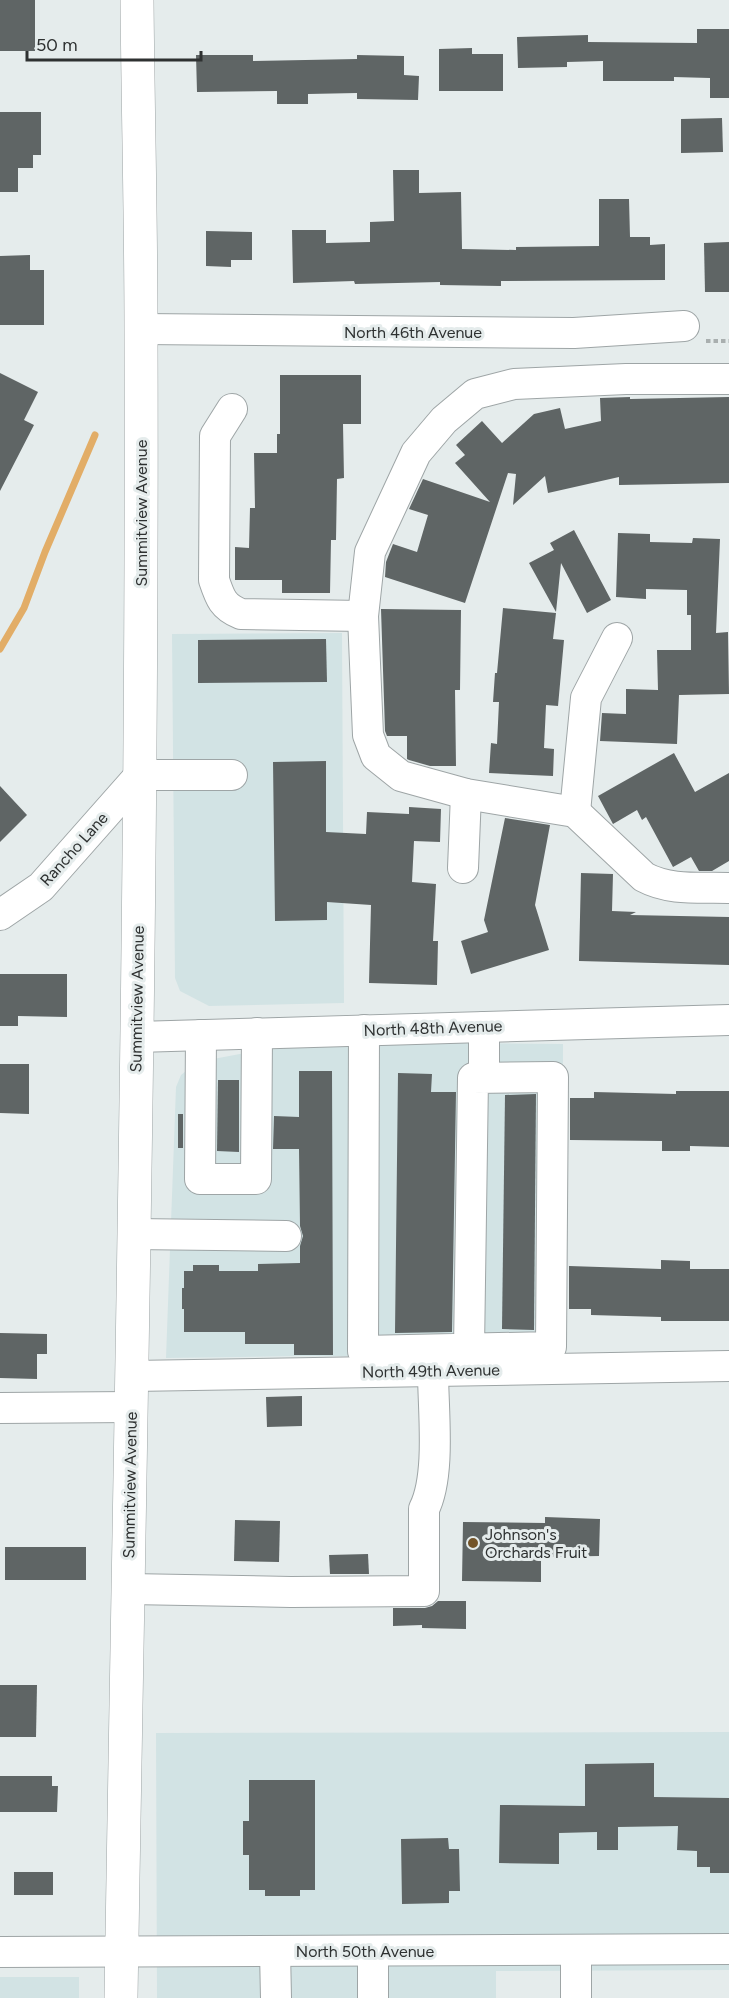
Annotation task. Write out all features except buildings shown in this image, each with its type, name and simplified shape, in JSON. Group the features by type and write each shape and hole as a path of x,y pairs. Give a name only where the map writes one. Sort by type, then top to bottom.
{"main road":[{"name":"Summitview Avenue","path":"121,1998 140,775 141,329 137,0"}],"street":[{"name":"North 46th Avenue","path":"141,329 574,333 684,326"},
{"path":"625,330 626,379"},
{"path":"729,379 626,379 514,384 476,394 444,420 416,453 370,552 363,616 368,735 376,756 401,776 466,795 575,812 644,877 655,883 673,887 729,888"},
{"path":"232,409 216,436 214,580 228,609 241,614 363,616"},
{"path":"575,812 586,698 617,638"},
{"path":"140,775 232,775"},
{"name":"Rancho Lane","path":"0,915 41,887 140,775"},
{"path":"463,868 466,795"},
{"name":"North 48th Avenue","path":"137,1037 729,1020"},
{"path":"484,1027 484,1078"},
{"path":"364,1030 363,1351 469,1349 551,1347 554,1077 473,1078 469,1349"},
{"path":"201,1035 200,1179 256,1179 257,1033"},
{"path":"134,1234 286,1236"},
{"name":"North 49th Avenue","path":"0,1408 132,1391 433,1371 729,1366"},
{"path":"129,1589 291,1592 424,1591 424,1509 434,1477 433,1371"},
{"name":"North 50th Avenue","path":"0,1952 729,1949"},
{"path":"576,1950 576,1998"},
{"path":"275,1951 276,1998"},
{"path":"373,1951 373,1998"}],"shaded area":[{"path":"342,633 344,1003 209,1006 180,991 175,978 172,634"},
{"path":"305,1042 563,1044 562,1357 166,1358 176,1087 181,1075 197,1062"},
{"path":"729,1732 729,1970 496,1971 496,1998 157,1998 156,1733"},
{"path":"0,1977 79,1977 79,1998 0,1998"}],"waterway":[{"path":"0,649 24,608 45,552 95,435"}],"place":[{"name":"Johnson's Orchards Fruit","path":"473,1543"}]}
